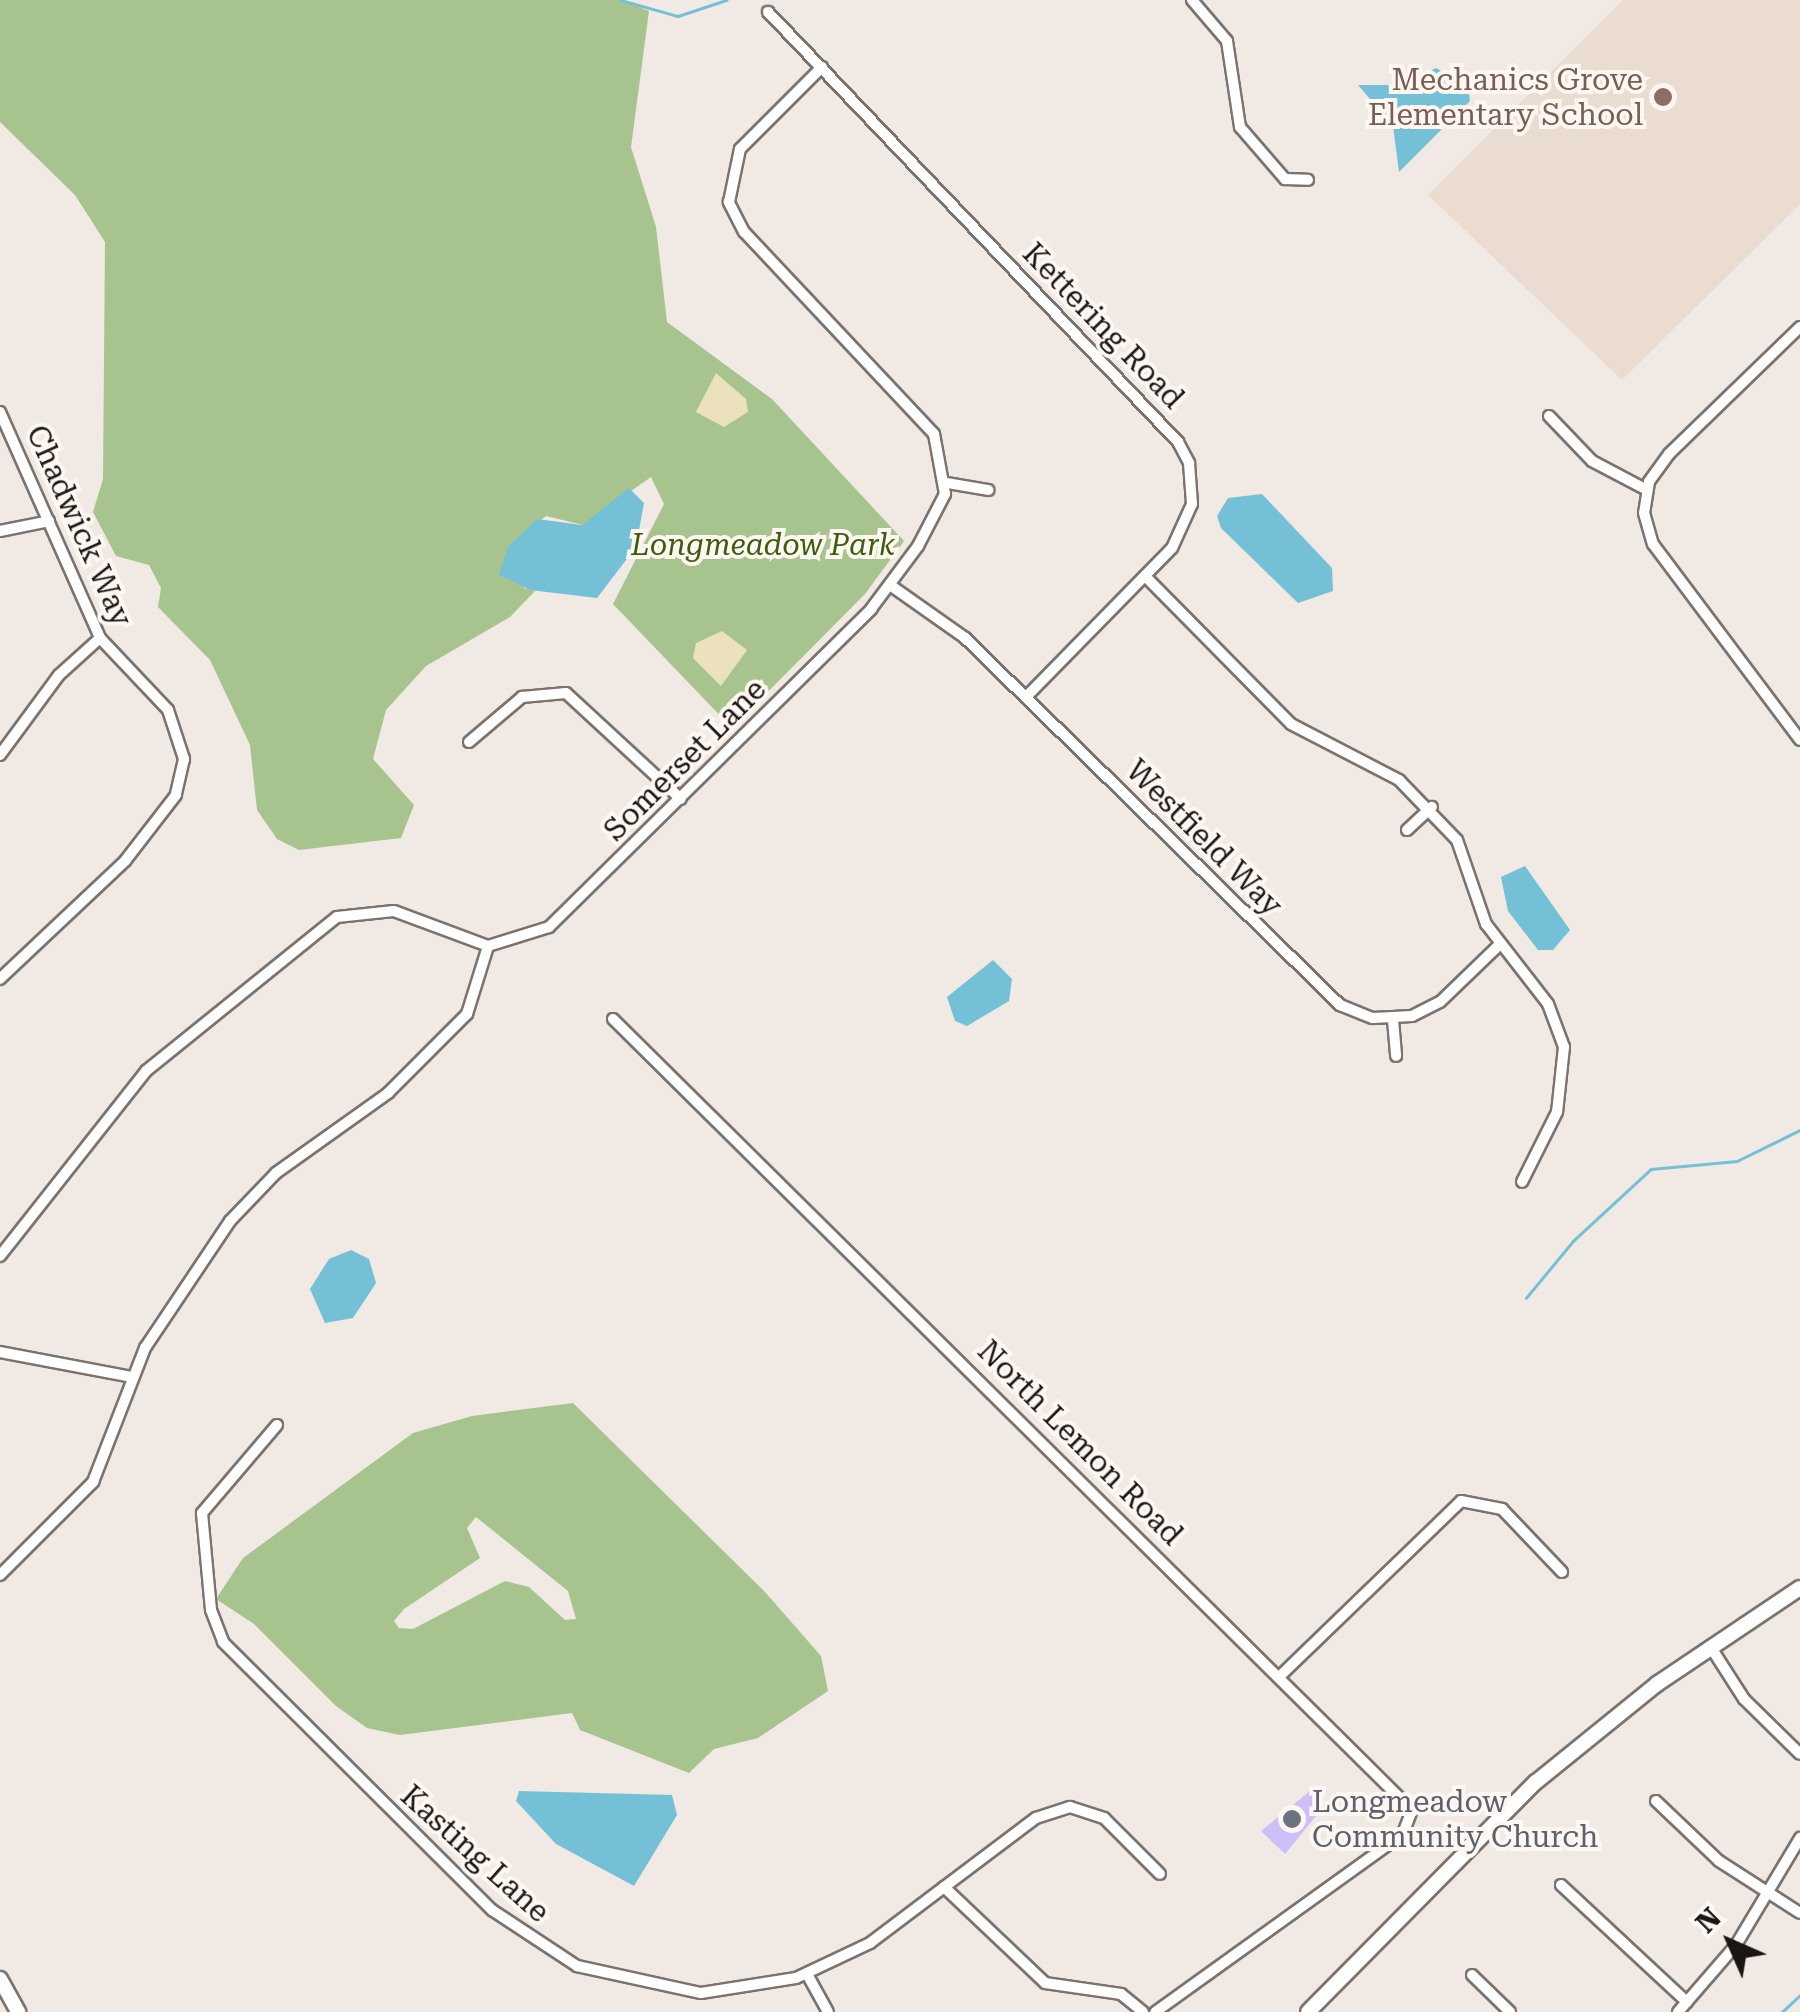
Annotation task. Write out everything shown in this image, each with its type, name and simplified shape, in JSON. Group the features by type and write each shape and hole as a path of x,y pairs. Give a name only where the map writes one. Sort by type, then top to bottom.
{"main road":[{"path":"1308,2012 1496,1818 1710,1646 1800,1588"},
{"path":"0,1979 18,2012"}],"street":[{"path":"1192,0 1227,41 1240,127 1285,180 1308,180"},
{"name":"Kettering Road","path":"768,12 1178,442 1192,504 1180,536 1026,698"},
{"path":"822,68 740,149 729,202 744,232 934,434 947,482 988,490"},
{"path":"1800,327 1669,454 1647,490 1653,544 1800,740"},
{"name":"Chadwick Way","path":"0,412 100,638 172,716 182,743 180,785 95,893 0,980"},
{"path":"1549,416 1592,461 1647,490"},
{"name":"Somerset Lane","path":"488,946 550,927 681,799 890,585 941,507 947,482"},
{"path":"0,532 48,521"},
{"path":"1145,576 1291,724 1399,780 1432,807 1457,840 1499,945 1548,1004 1564,1047 1557,1112 1522,1182"},
{"name":"Westfield Way","path":"890,585 965,638 1340,1006 1393,1020"},
{"path":"0,755 58,674 100,638"},
{"path":"468,742 522,697 566,694 681,799"},
{"path":"1407,830 1432,807"},
{"path":"0,1256 134,1083 337,917 394,911 488,946 467,1014 388,1093 246,1202 165,1313 132,1377 93,1482 0,1575"},
{"path":"1396,1056 1393,1020 1440,1002 1499,945"},
{"name":"North Lemon Road","path":"613,1019 1280,1676 1414,1816 1403,1834 1155,2012"},
{"path":"0,1352 132,1377"},
{"name":"Kasting Lane","path":"278,1425 202,1512 211,1610 234,1657 492,1910 542,1948 653,1988 734,1991 806,1974 870,1943 1036,1818 1070,1807 1104,1818 1160,1874"},
{"path":"1280,1676 1462,1502 1502,1509 1562,1572"},
{"path":"1710,1646 1744,1699 1798,1747"},
{"path":"1656,1801 1719,1861 1800,1914"},
{"path":"1678,2012 1770,1893 1800,1838"},
{"path":"1561,1885 1687,2002"},
{"path":"944,1887 1045,1983 1121,1994 1144,2012"},
{"path":"806,1974 828,2012"},
{"path":"1472,1974 1510,2012"}],"shaded area":[{"name":"Mechanics Grove Elementary School","path":"1623,0 1800,0 1800,204 1622,380 1428,195"}],"green space":[{"name":"Longmeadow Park","path":"0,0 621,0 649,11 631,147 656,227 667,322 772,399 904,541 865,594 732,728 613,604 664,504 651,477 583,525 546,516 508,547 524,588 535,591 510,617 426,666 386,710 373,759 414,805 401,838 299,850 277,839 257,810 250,745 210,660 158,607 161,588 149,565 116,556 93,512 103,479 105,242 75,195 0,122"},
{"path":"573,1403 765,1592 821,1656 828,1691 758,1738 714,1749 689,1773 580,1730 572,1713 400,1735 367,1728 336,1706 254,1624 216,1599 243,1558 413,1433 472,1416","holes":["476,1517 568,1591 576,1619 565,1620 529,1587 505,1581 413,1629 399,1628 394,1621 404,1609 480,1558 467,1528"]}],"sand":[{"path":"716,373 746,399 748,412 724,427 696,412"},
{"path":"722,631 747,650 721,686 693,658 696,643"}],"water":[{"path":"1436,68 1468,86 1470,101 1399,172 1393,126 1358,85 1401,85"},
{"path":"629,488 644,503 636,547 597,598 530,590 499,575 508,547 537,519 582,525"},
{"path":"1262,494 1332,568 1333,591 1298,603 1221,528 1217,516 1228,498"},
{"path":"1525,866 1570,930 1553,950 1538,950 1508,911 1501,877"},
{"path":"993,960 1012,979 1009,1001 967,1026 955,1021 947,997"},
{"path":"351,1250 369,1259 376,1283 353,1318 325,1323 310,1289 329,1259"},
{"path":"519,1791 672,1795 677,1815 634,1886 556,1844 516,1801"}],"building":[{"name":"Longmeadow Community Church","path":"1310,1791 1325,1805 1285,1854 1261,1831"}],"waterway":[{"path":"621,0 678,16 726,0"},
{"path":"1526,1298 1573,1241 1651,1169 1737,1161 1800,1130"},
{"path":"1782,2012 1800,1995"}],"place":[{"name":"Mechanics Grove Elementary School","path":"1663,97"},
{"name":"Longmeadow Community Church","path":"1292,1819"}]}
